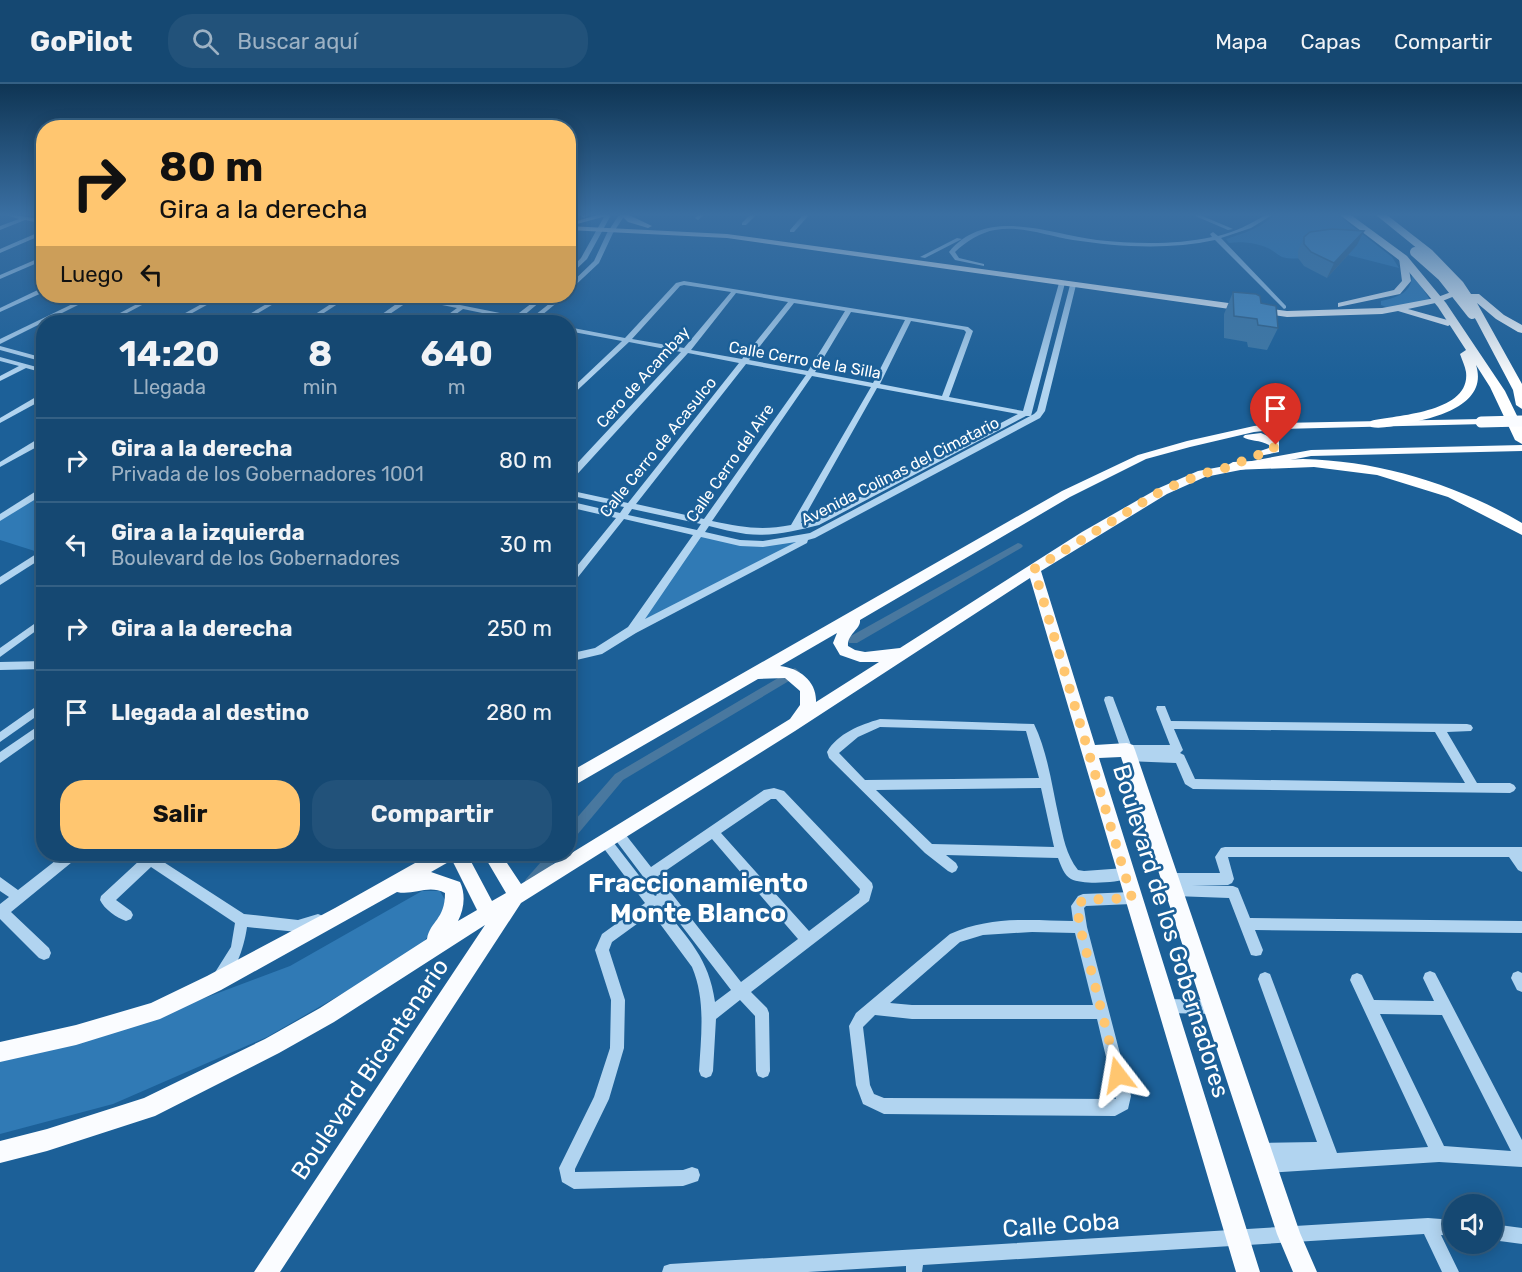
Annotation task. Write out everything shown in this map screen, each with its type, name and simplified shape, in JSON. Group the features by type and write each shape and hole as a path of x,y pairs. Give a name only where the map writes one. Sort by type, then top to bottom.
{"highway":[{"path":"1419,270 1499,391 1521,431"},
{"path":"1421,270 1431,281 1444,282 1447,280 1447,271"},
{"path":"1425,270 1466,313 1522,407"},
{"path":"1447,271 1462,288 1482,320 1519,390 1522,407"},
{"path":"1462,288 1522,330"},
{"path":"1376,424 1421,418 1446,410 1464,396 1472,381 1471,364 1437,300"},
{"path":"1466,313 1499,391"},
{"path":"1233,466 1324,464 1376,471 1454,496 1522,530"}],"main road":[{"path":"968,270 1062,284 1284,307 1334,306 1389,295 1401,289 1407,281 1408,270"},
{"path":"1014,270 1287,314 1396,309 1437,300 1462,288"},
{"path":"1389,295 1408,299 1412,302 1410,306"},
{"path":"1377,297 1377,303 1448,323"},
{"path":"576,777 879,601 1113,470 1142,457 1230,434 1280,426 1482,422 1521,431"},
{"path":"1187,444 1209,444 1255,436 1275,442 1275,450 1250,457 1233,466"},
{"path":"576,859 789,727 1034,569 1163,490 1202,474 1233,466 1311,453 1522,448"},
{"name":"Boulevard de los Gobernadores","path":"1034,569 1132,898 1248,1272"},
{"path":"1006,587 1024,589 1044,604"},
{"path":"879,601 843,631 839,638 840,646 845,652 861,657 879,657 907,651"},
{"path":"755,675 778,672 790,674 807,688 807,707 789,727"},
{"path":"1088,752 1129,754"},
{"name":"Boulevard de los Gobernadores","path":"1129,754 1289,1234 1305,1272"},
{"path":"0,1052 76,1035 153,1012 214,983 434,861"},
{"path":"0,1152 47,1140 147,1107 291,1036 419,955 492,920 462,861"},
{"path":"496,861 517,894 573,861"},
{"path":"385,889 425,880 441,880 454,888 456,906 448,925 419,955"},
{"name":"Boulevard Bicentenario","path":"266,1272 492,920 517,894"}],"street":[{"path":"0,278 17,270"},
{"path":"576,283 591,270"},
{"path":"1248,270 1284,307"},
{"path":"576,389 681,283 966,328 970,331 945,399"},
{"name":"Avenida Colinas del Cimatario","path":"576,494 745,531 792,529 816,524 1026,413 1062,284"},
{"path":"1037,416 1041,411 1073,285"},
{"name":"Cero de Acambay","path":"576,470 685,352 735,291"},
{"path":"0,310 36,293"},
{"name":"Calle Cerro de Acasulco","path":"576,574 793,300"},
{"path":"55,315 79,303"},
{"path":"119,315 143,303"},
{"path":"185,315 207,303"},
{"path":"251,315 272,303"},
{"path":"317,315 336,303"},
{"path":"384,315 400,303"},
{"path":"443,303 494,315"},
{"path":"520,315 535,303"},
{"path":"541,315 554,303"},
{"path":"451,315 462,307"},
{"name":"Calle Cerro del Aire","path":"632,630 810,374 849,309"},
{"path":"792,529 876,386 909,319"},
{"path":"0,342 36,324"},
{"name":"Calle Cerro de la Silla","path":"576,332 1037,416"},
{"path":"0,348 36,357"},
{"path":"1,359 15,352"},
{"path":"1,359 36,369"},
{"path":"0,379 25,366"},
{"path":"0,421 36,401"},
{"name":"Avenida Colinas del Cimatario","path":"576,506 740,543 763,544 812,536 1037,416"},
{"path":"0,465 36,444"},
{"path":"958,447 968,452"},
{"path":"0,518 36,495"},
{"path":"576,656 598,651 632,630 812,536"},
{"path":"0,582 36,557"},
{"path":"0,653 36,626"},
{"path":"0,666 36,665"},
{"name":"Boulevard de los Gobernadores","path":"1109,700 1129,754"},
{"path":"1161,709 1189,781 1193,784 1510,788"},
{"path":"0,738 36,711"},
{"path":"952,867 929,849 835,758 833,752 837,746 860,731 880,723 1030,727 1062,853 1069,871 1077,876 1125,874"},
{"path":"1167,725 1467,728"},
{"path":"1439,729 1474,788"},
{"path":"0,758 36,732"},
{"path":"1129,754 1178,754"},
{"path":"863,785 1046,783"},
{"path":"650,875 774,792 780,795 867,886 864,897 709,1015"},
{"path":"714,833 808,940"},
{"path":"612,838 650,875 740,991 762,1013 763,1071"},
{"path":"612,838 654,905 697,962 704,975 709,1015 706,1071"},
{"path":"929,849 1062,853"},
{"path":"1256,950 1221,857 1226,852 1517,852 1522,866"},
{"path":"44,952 0,912 64,861"},
{"path":"126,915 106,900 143,861"},
{"path":"158,861 242,920 298,926 342,914"},
{"path":"0,883 18,897"},
{"path":"1172,885 1231,886"},
{"path":"666,896 603,944 602,950 618,1000 617,1048 601,1099 567,1168 568,1176 574,1181 683,1178 692,1175"},
{"path":"1080,927 984,928 955,938 861,1018 856,1026 865,1093 868,1099 884,1106 1115,1108 1123,1104 1124,1096 1080,927 1077,906 1083,900 1132,898"},
{"path":"214,983 237,949 242,920"},
{"path":"1247,924 1522,927"},
{"path":"1264,1158 1439,1154 1522,1158 1430,978"},
{"path":"1265,979 1330,1155"},
{"path":"1357,980 1439,1154"},
{"path":"1165,1006 1213,1007"},
{"path":"1369,1007 1445,1008"},
{"path":"875,1008 912,1012 1102,1012"},
{"path":"1428,1226 1451,1272"},
{"name":"Calle Coba","path":"670,1272 915,1265 1289,1234 1428,1226 1443,1227"},
{"path":"1503,1233 1522,1236"}],"shaded area":[{"path":"1412,272 1430,300 1389,308 1381,305 1381,301 1399,296 1407,289 1412,279"},
{"path":"36,495 36,551 0,540 0,518"},
{"path":"699,535 763,544 812,536 632,630"},
{"path":"422,891 440,891 449,907 437,927 413,953 267,1037 113,1104 0,1134 0,1059 98,1038 290,966"}],"building":[{"path":"1233,292 1256,294 1260,296 1261,303 1276,306 1278,328 1258,325 1257,319 1234,316"}],"waterway":[{"path":"853,640 1018,546"},
{"path":"576,828 619,777 795,672"},
{"path":"530,883 549,861"}],"district":[{"name":"Fraccionamiento Monte Blanco","path":"698,898"}],"route":[{"path":"1118,1075 1080,927 1077,906 1083,900 1132,898 1034,569 1163,490 1202,474 1233,466 1250,457 1270,452 1275,450 1276,445"}]}
